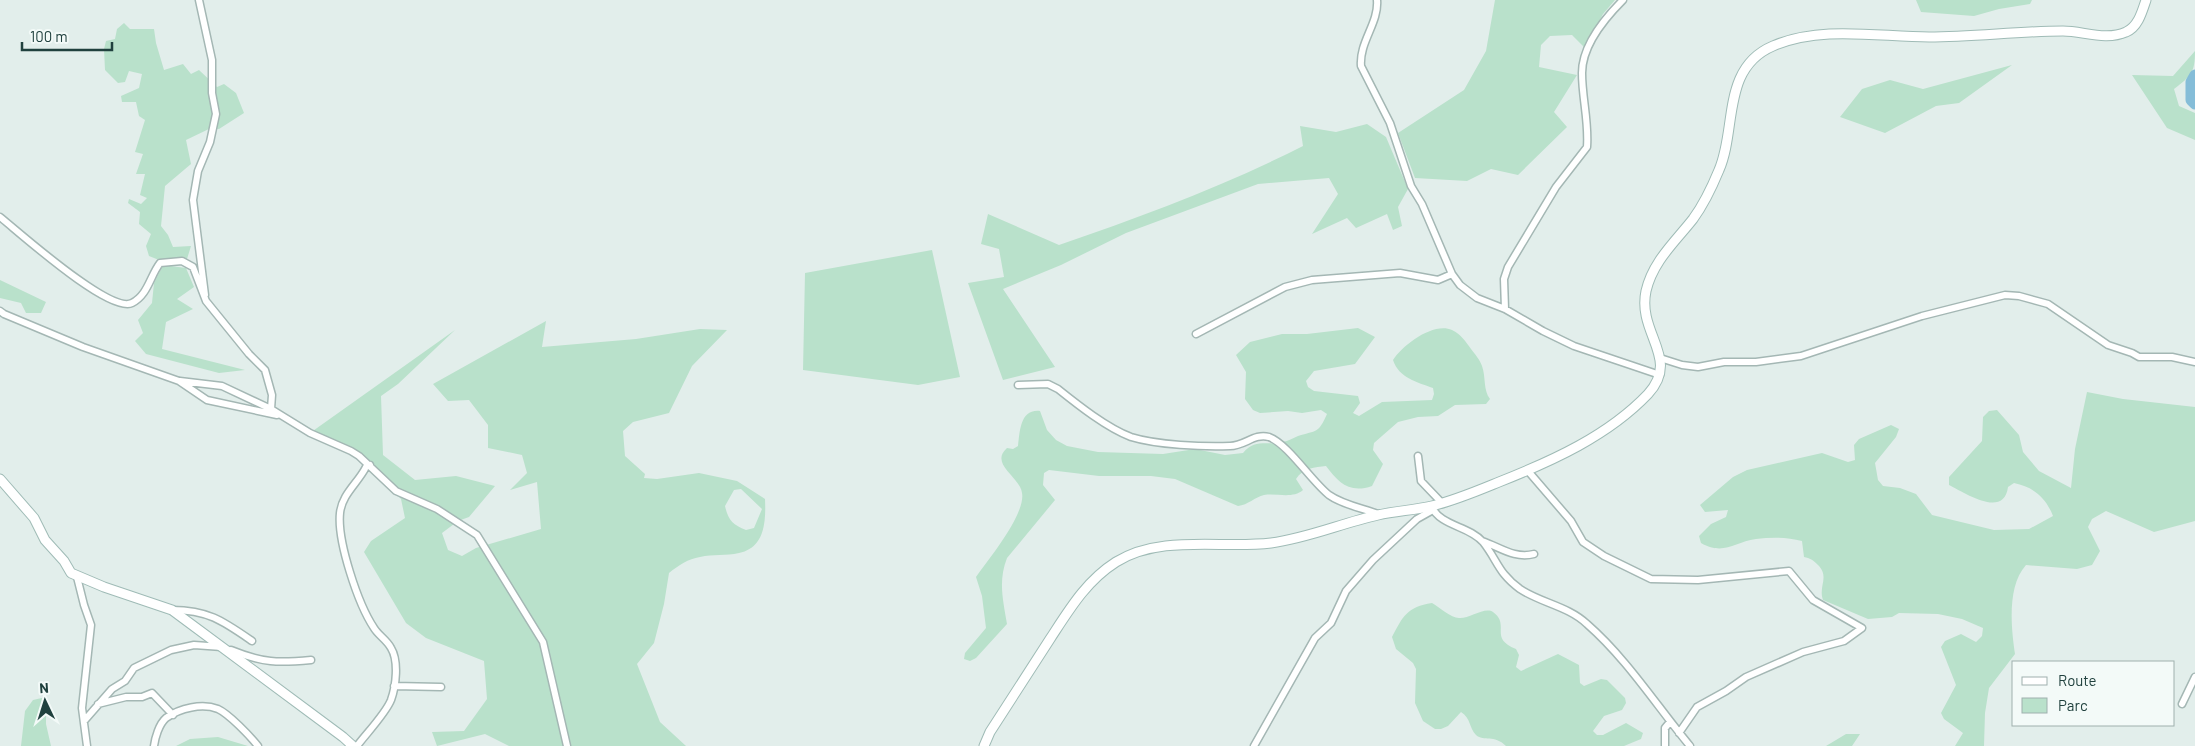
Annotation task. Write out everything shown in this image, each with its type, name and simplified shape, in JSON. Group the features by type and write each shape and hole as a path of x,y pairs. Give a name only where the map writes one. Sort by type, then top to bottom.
{"street":[{"path":"199,0 212,60 212,93 216,114 210,142 198,171 193,200 206,300"},
{"path":"1377,0 1378,9 1360,57 1361,66 1390,123 1411,186 1422,204 1452,274 1460,285 1477,298 1505,309 1574,346 1660,375"},
{"path":"1505,309 1504,279 1508,267 1556,187 1586,147 1583,59 1608,17 1623,0"},
{"path":"1254,746 1315,638 1331,623 1346,591 1373,560 1417,519 1442,503 1470,495 1564,454 1602,430 1652,390 1662,368 1645,316 1646,294 1650,277 1662,256 1693,218 1709,191 1726,150 1730,113 1736,88 1746,67 1763,51 1787,41 1830,34 1933,37 2071,31 2096,35 2118,34 2134,27 2146,0"},
{"path":"0,217 79,281 118,304 124,305 134,302 147,289 160,263 173,260 182,261 192,267 206,300 249,354 266,370 272,395 271,409"},
{"path":"1196,334 1285,287 1312,280 1400,272 1438,280 1452,274"},
{"path":"1660,358 1682,365 1698,367 1724,362 1756,362 1801,356 1922,316 2005,295 2031,298 2048,304 2108,345 2139,357 2172,357 2195,362"},
{"path":"0,311 83,347 179,381 222,386 271,409 310,433 351,451 370,465 396,491 437,509 477,535 543,642 567,746"},
{"path":"179,381 207,400 285,417"},
{"path":"1018,385 1048,384 1058,388 1120,432 1139,439 1228,446 1242,445 1257,436 1271,438 1290,454 1327,494 1338,501 1380,515"},
{"path":"1418,456 1421,481 1442,503"},
{"path":"357,746 390,701 394,686 396,664 392,648 374,629 358,597 340,531 340,511 347,493 360,480 366,467 370,465"},
{"path":"1528,471 1571,522 1583,542 1604,556 1651,579 1698,580 1789,571 1813,600 1862,628 1844,641 1803,652 1746,677 1697,707 1679,733"},
{"path":"0,479 20,499 34,518 45,540 64,561 71,574 172,610 353,746"},
{"path":"984,746 990,732 1072,604 1095,577 1121,559 1135,553 1160,547 1274,543 1380,515 1432,508"},
{"path":"1432,508 1446,522 1472,533 1482,541 1516,556 1524,557 1534,554"},
{"path":"1482,541 1503,575 1509,580 1533,596 1574,614 1610,646 1690,746"},
{"path":"77,577 91,625 82,708 87,746"},
{"path":"172,610 194,610 217,618 252,641"},
{"path":"84,721 112,689 125,681 134,668 171,650 194,645 222,647 254,660 269,663 311,660"},
{"path":"2182,704 2195,677"},
{"path":"394,686 441,687"},
{"path":"98,704 126,697 142,697 152,693 173,715"},
{"path":"154,746 155,737 165,719 191,707 218,709 248,733 258,746"},
{"path":"1665,746 1665,728 1670,722"}],"green space":[{"path":"1495,0 1615,0 1603,14 1585,48 1572,35 1550,36 1541,45 1539,67 1577,75 1554,112 1567,127 1518,175 1491,169 1467,181 1415,178 1398,133 1464,90 1486,51"},
{"path":"1916,0 2032,0 2030,4 1999,9 1974,16 1921,12"},
{"path":"124,23 130,29 154,29 164,70 183,64 191,74 199,70 217,87 224,84 236,93 244,113 219,129 211,128 186,140 191,164 165,186 161,226 168,235 173,247 191,246 187,259 159,260 149,256 146,246 151,234 139,224 140,212 128,203 129,199 141,204 147,198 140,195 145,174 136,174 143,154 135,152 145,120 139,116 136,102 122,102 121,96 139,88 142,74 129,71 125,82 118,83 105,70 104,49 106,41 115,39 117,29"},
{"path":"2195,51 2191,73 2174,89 2179,106 2195,113 2195,140 2167,128 2132,75 2173,76"},
{"path":"2012,65 1959,103 1936,106 1885,133 1840,117 1862,89 1890,80 1923,89"},
{"path":"1367,124 1386,137 1408,189 1398,207 1402,226 1393,230 1387,214 1356,228 1347,218 1312,234 1338,194 1329,178 1258,184 1126,233 1061,265 1003,289 1055,367 1003,380 968,283 1004,277 999,249 981,244 988,214 1059,245 1183,200 1273,161 1303,146 1300,126 1336,132"},
{"path":"932,250 960,377 918,385 803,370 805,273"},
{"path":"163,265 186,268 194,287 177,299 193,309 166,322 162,349 245,370 219,373 146,354 135,341 143,333 138,320 152,303 154,283"},
{"path":"0,280 46,302 41,313 26,313 21,303 0,298"},
{"path":"546,321 542,347 636,339 700,329 727,330 692,366 669,413 633,422 623,431 625,456 645,474 644,478 657,479 699,473 737,481 765,499 764,524 759,540 754,546 739,553 691,559 669,573 664,604 654,643 637,664 660,722 686,746 509,746 485,734 437,746 432,732 464,731 487,699 484,661 426,638 406,623 364,552 371,541 405,518 401,499 359,456 310,433 455,330 398,384 381,396 383,455 415,480 456,476 495,486 469,517 458,521 442,533 448,550 462,556 476,548 541,529 537,482 510,490 527,473 522,455 488,448 488,425 469,400 448,401 433,384","holes":["741,489 762,509 754,528 746,530 732,521 725,506 734,490"]},
{"path":"1358,328 1375,337 1355,364 1314,371 1306,381 1308,387 1314,391 1358,396 1360,403 1353,413 1359,416 1382,402 1432,400 1433,388 1404,375 1393,360 1419,336 1444,328 1452,330 1461,336 1479,359 1483,370 1486,392 1490,399 1486,404 1455,405 1438,416 1418,417 1398,422 1374,443 1373,450 1383,464 1372,486 1364,488 1345,485 1326,466 1318,467 1302,472 1296,479 1303,490 1299,493 1264,495 1238,506 1175,479 1151,476 1099,476 1049,470 1044,473 1043,485 1055,500 1007,558 1004,566 1002,591 1007,624 976,658 970,661 964,659 965,653 986,628 982,596 976,577 1005,536 1022,502 1020,487 1001,460 1002,454 1007,448 1013,449 1018,446 1022,422 1028,414 1033,411 1040,411 1047,430 1056,440 1067,446 1098,452 1163,454 1195,449 1225,455 1243,453 1248,448 1257,444 1283,442 1313,432 1319,428 1327,414 1321,410 1302,413 1288,411 1260,413 1253,410 1245,399 1246,372 1236,355 1250,342 1282,334 1307,334"},
{"path":"2087,392 2123,399 2195,407 2195,521 2154,532 2106,511 2092,519 2088,527 2100,551 2092,565 2077,569 2026,565 2020,574 2013,595 2012,632 2015,654 1989,688 1985,713 1984,746 1955,746 1963,733 1944,719 1941,713 1956,685 1941,647 1945,641 1961,634 1976,642 1982,636 1983,628 1962,619 1938,614 1899,613 1892,617 1868,619 1823,600 1823,574 1815,562 1804,557 1802,541 1785,538 1762,538 1723,548 1709,547 1701,543 1699,536 1711,524 1726,517 1728,510 1705,512 1700,505 1733,477 1747,470 1822,453 1848,462 1855,460 1854,445 1859,439 1891,425 1899,429 1896,437 1875,463 1878,480 1883,486 1900,488 1916,494 1932,515 1994,530 2029,529 2053,516 2047,504 2033,490 2014,483 2008,487 2005,496 1999,501 1992,503 1974,498 1949,485 1949,477 1982,441 1983,417 1989,411 1997,410 2019,435 2023,452 2039,471 2071,488 2075,449"},
{"path":"1432,603 1456,618 1463,618 1486,611 1493,612 1500,622 1503,640 1516,649 1519,655 1516,667 1521,671 1558,654 1579,665 1580,683 1584,686 1601,679 1607,680 1625,698 1626,703 1622,710 1604,716 1593,731 1597,735 1603,735 1626,723 1643,733 1641,739 1624,746 1506,746 1497,740 1482,738 1476,735 1467,717 1461,712 1448,726 1435,729 1423,721 1415,703 1416,669 1413,663 1396,649 1392,637 1399,623 1411,610"},
{"path":"46,697 46,724 51,746 21,746 25,711 33,700"},
{"path":"1846,734 1860,734 1852,746 1826,746"},
{"path":"218,737 248,746 176,746 190,739"}],"waterway":[{"path":"2195,75 2191,82 2191,100 2195,104"}]}
